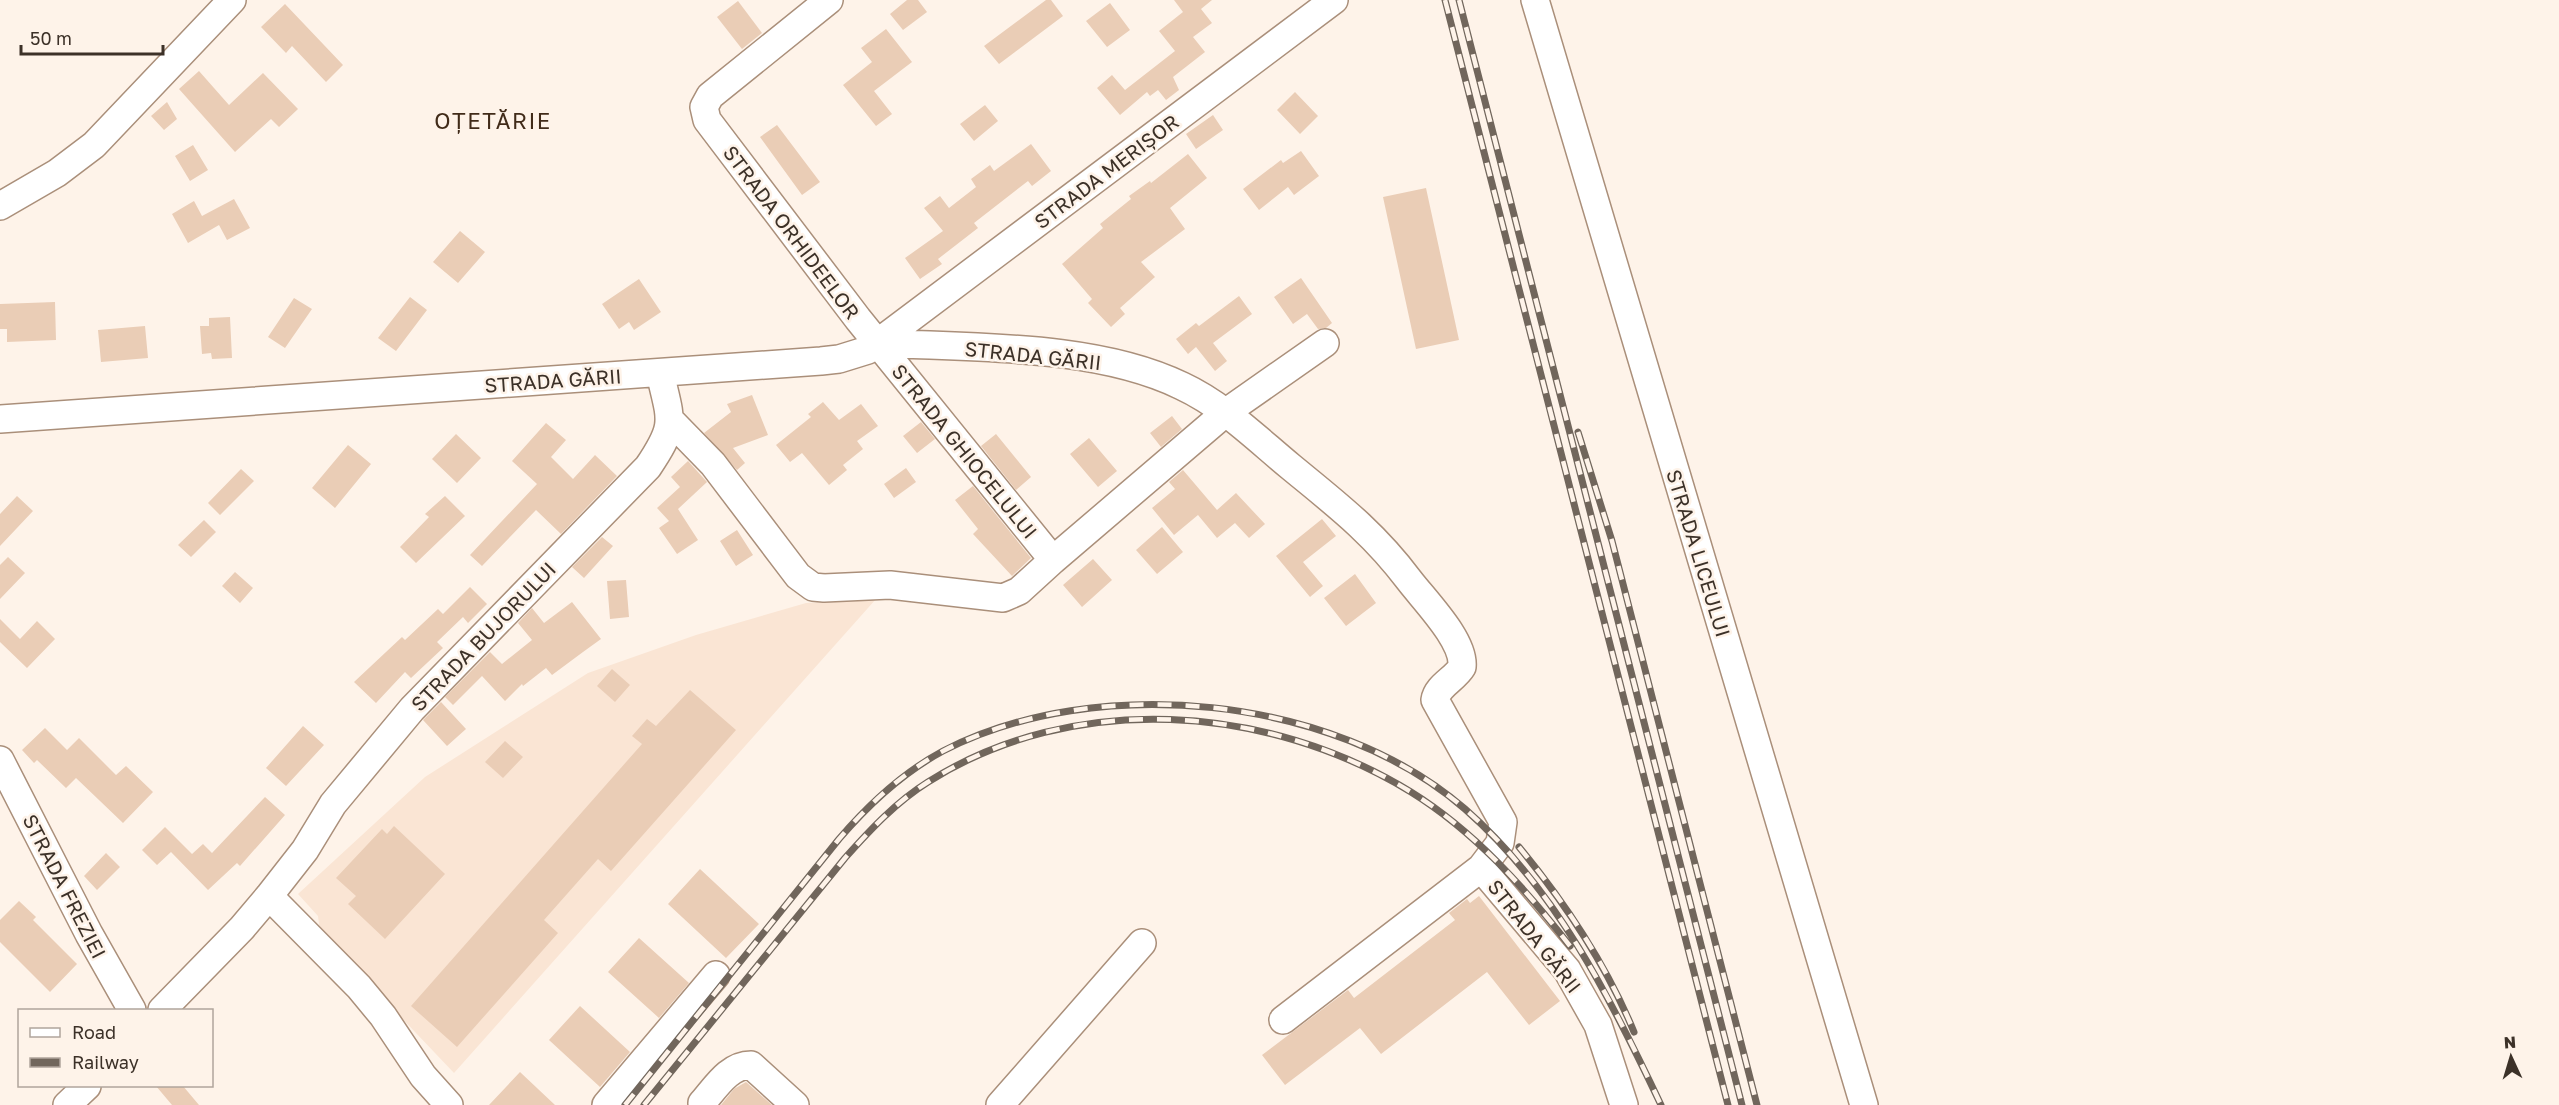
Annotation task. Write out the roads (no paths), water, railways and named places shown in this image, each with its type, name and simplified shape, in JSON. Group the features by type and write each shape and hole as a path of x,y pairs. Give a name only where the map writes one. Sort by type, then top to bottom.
{"street":[{"path":"0,206 57,172 94,145 232,0"},
{"name":"STRADA ORHIDEELOR","path":"829,0 710,96 704,107 706,120 878,343"},
{"name":"STRADA MERIȘOR","path":"878,343 1334,0"},
{"name":"STRADA LICEULUI","path":"1535,0 1864,1105"},
{"name":"STRADA GĂRII","path":"0,419 821,362 854,355 878,343 1058,353 1092,358 1157,375 1184,387 1225,413 1363,526 1391,556 1459,646 1462,667 1455,677 1440,689 1435,700 1503,822 1500,843 1482,868 1568,970 1598,1025 1624,1105"},
{"name":"STRADA GHIOCELULUI","path":"878,343 1053,560"},
{"path":"660,373 671,421 713,464 798,576 813,587 890,585 1003,598 1019,591 1225,413 1325,343"},
{"name":"STRADA BUJORULUI","path":"164,1009 242,928 269,896 305,850 333,804 412,709 648,467 665,442 671,421"},
{"name":"STRADA FREZIEI","path":"0,760 89,934 131,1009"},
{"path":"1283,1020 1482,868"},
{"path":"269,896 359,987 383,1016 423,1076 449,1105"},
{"path":"1000,1105 1142,943"},
{"path":"606,1105 717,975"},
{"path":"702,1103 733,1069 740,1065 751,1065 795,1105"},
{"path":"68,1105 86,1087"}],"railway":[{"path":"1445,0 1728,1105"},
{"path":"1459,0 1742,1105"},
{"path":"1578,432 1612,541 1757,1105"},
{"path":"625,1105 839,839 874,802 900,779 943,751 1004,726 1071,711 1141,705 1212,708 1283,720 1350,741 1411,771 1465,809 1497,840 1554,909 1601,985 1661,1105"},
{"path":"644,1105 845,858 894,807 928,782 985,752 1045,732 1107,722 1170,720 1234,726 1296,740 1355,763 1411,792 1456,824 1517,882 1570,946"},
{"path":"1519,847 1553,890 1584,935 1611,982 1634,1032"}],"district":[{"name":"OȚETĂRIE","path":"493,120"}]}
